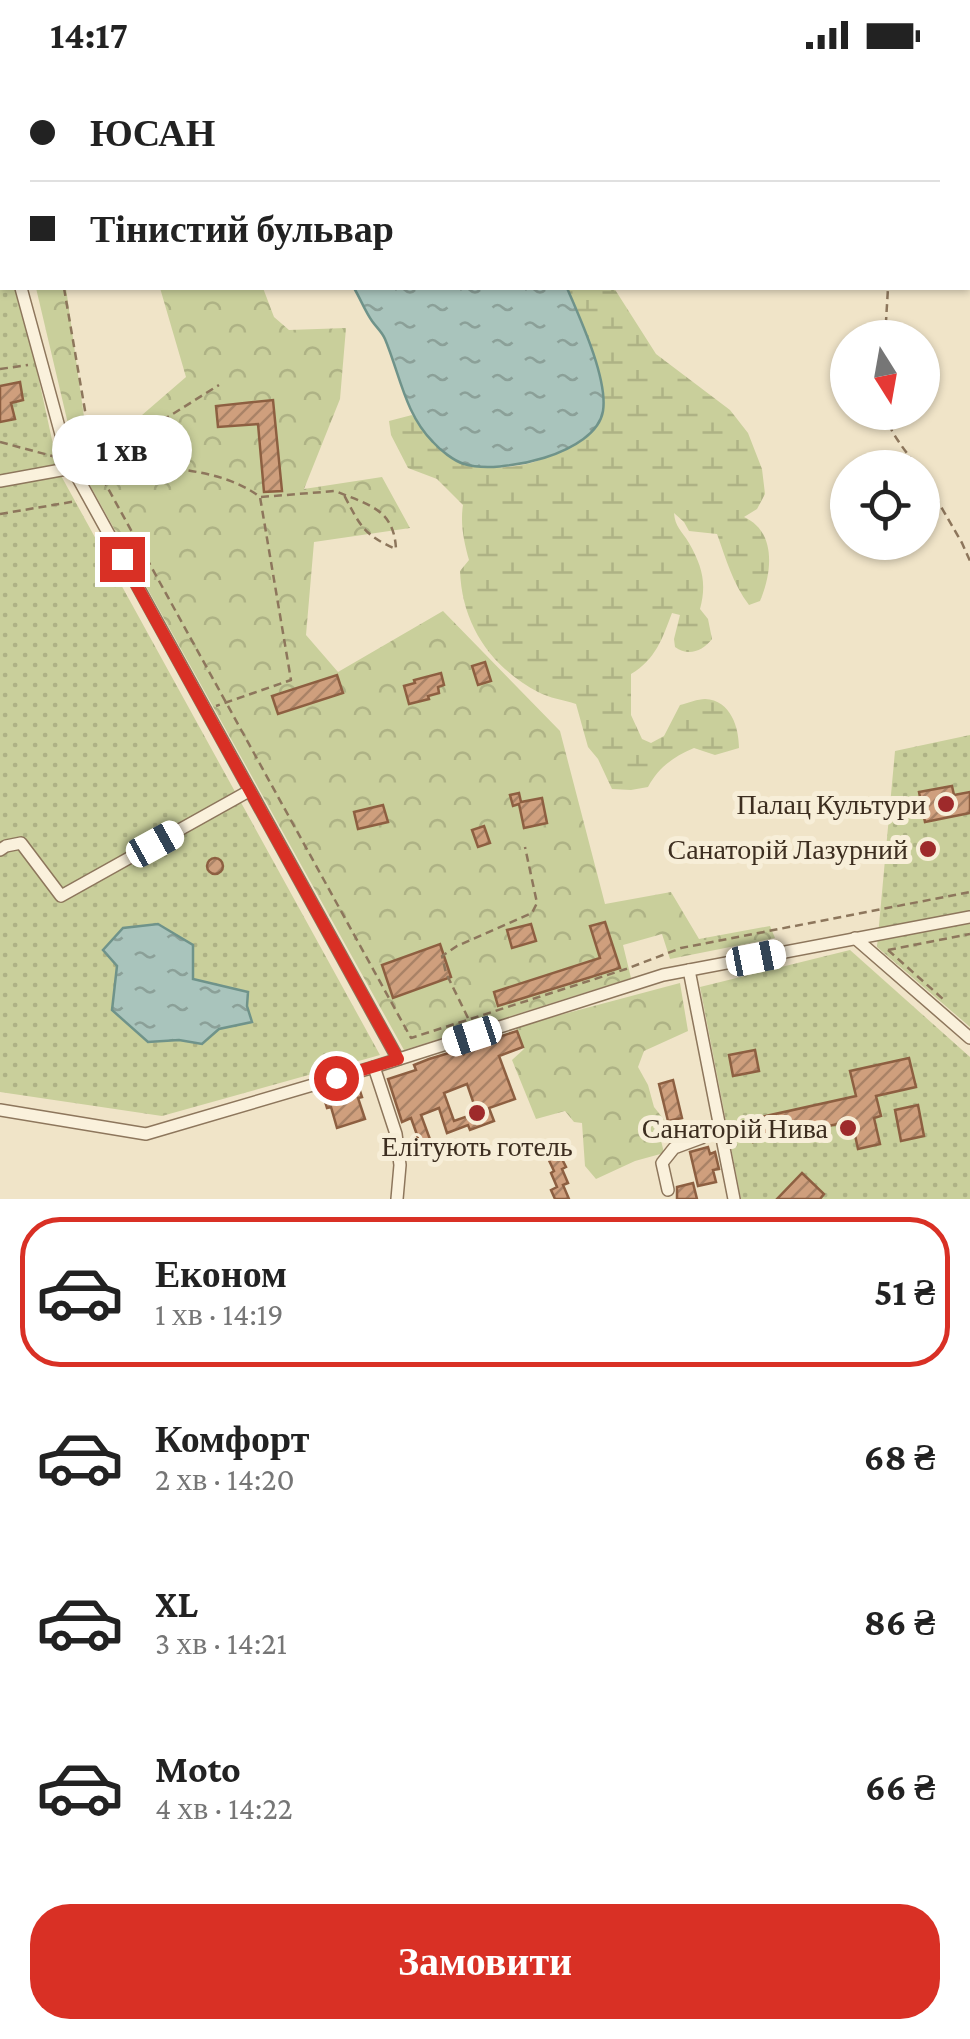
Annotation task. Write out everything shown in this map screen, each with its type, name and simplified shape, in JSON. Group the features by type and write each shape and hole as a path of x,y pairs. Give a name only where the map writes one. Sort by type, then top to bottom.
{"street":[{"path":"22,290 70,464 398,1059"},
{"path":"0,481 70,464"},
{"path":"0,850 21,843 61,896 250,791"},
{"path":"0,1110 146,1134 663,975 970,917"},
{"path":"855,938 970,1038"},
{"path":"689,970 734,1199"},
{"path":"374,1067 396,1134 400,1166 397,1199"},
{"path":"668,1190 662,1163 674,1148 701,1138 719,1123"}],"path":[{"path":"64,290 94,463 412,1038 681,948 970,892"},
{"path":"886,320 888,290"},
{"path":"0,369 43,364"},
{"path":"94,463 219,385"},
{"path":"0,442 70,464"},
{"path":"94,463 202,472 246,486 260,497 336,492 344,495 385,514 395,532 396,549 374,540 358,522 344,495"},
{"path":"206,711 292,680 260,497"},
{"path":"0,514 88,498"},
{"path":"940,504 970,560"},
{"path":"468,1020 442,956 532,913 537,903 526,848"},
{"path":"943,998 888,950 970,934"}],"green space":[{"path":"0,290 19,290 59,472 380,1055 162,1116 0,1092"},
{"path":"36,290 66,290 90,460 186,377 161,290 264,290 274,317 289,330 346,328 340,399 304,489 382,477 410,528 314,542 306,635 338,672 443,611 560,731 605,904 671,892 699,939 770,926 775,938 670,959 662,934 623,945 631,978 404,1050 77,462"},
{"path":"568,290 615,290 656,354 730,410 748,433 762,469 765,494 757,509 744,517 762,533 769,554 760,601 749,605 730,571 717,534 689,531 674,513 700,567 700,609 708,619 712,639 695,651 675,647 680,615 672,613 652,655 631,674 631,715 642,739 651,743 664,736 680,705 705,699 727,710 735,724 739,748 715,755 694,748 667,763 648,787 631,790 612,789 588,747 576,704 542,694 521,682 482,642 462,591 460,571 469,560 463,533 463,505 437,479 408,468 391,435 389,421 412,415 446,454 461,463 499,468 529,463 576,442 600,421 603,402 591,351"},
{"name":"Санаторій Лазурний","path":"970,735 970,1027 877,947 895,751"},
{"name":"Санаторій Нива","path":"850,950 970,1057 970,1199 741,1199 700,987"},
{"path":"680,983 688,1031 644,1051 638,1067 654,1107 670,1127 660,1136 664,1153 596,1179 585,1166 582,1123 574,1122 565,1111 536,1119 512,1060 524,1049 515,1027"}],"water":[{"path":"355,290 568,290 592,349 601,382 603,411 596,426 565,450 522,463 480,467 464,464 436,445 416,419 385,339"},
{"path":"158,924 193,945 193,979 248,992 252,1022 219,1029 202,1044 179,1040 148,1042 112,1010 117,966 103,950 123,928"}],"building":[{"path":"20,382 23,400 11,403 15,419 0,422 0,386"},
{"path":"273,400 282,491 264,492 258,424 218,427 216,406"},
{"path":"485,662 491,681 478,685 472,666"},
{"path":"441,673 444,685 438,687 439,693 409,704 404,686"},
{"path":"337,675 343,693 278,714 272,696"},
{"name":"Палац Культури","path":"952,786 954,795 970,792 970,813 925,822 919,792"},
{"path":"519,793 521,802 542,798 547,823 524,828 519,804 513,806 510,795"},
{"path":"383,805 388,822 358,829 354,812"},
{"path":"484,826 490,843 478,847 472,830"},
{"path":"215,858 223,866 215,874 207,866"},
{"path":"605,922 620,968 498,1006 494,992 600,958 590,926"},
{"path":"531,924 536,941 512,948 507,930"},
{"path":"440,944 451,977 393,998 382,965"},
{"path":"517,1031 523,1047 499,1056 515,1099 489,1108 494,1121 470,1130 468,1125 447,1133 439,1108 421,1115 431,1142 421,1146 411,1118 402,1122 388,1079 416,1070 414,1065 429,1059 462,1049 464,1054 471,1046","holes":["467,1084 477,1113 454,1121 444,1093"]},
{"path":"755,1050 759,1071 733,1076 729,1055"},
{"path":"909,1058 916,1087 876,1096 881,1116 874,1118 880,1144 858,1149 852,1121 753,1142 748,1120 856,1096 850,1071"},
{"path":"673,1080 682,1118 668,1121 659,1084"},
{"path":"359,1088 365,1119 337,1128 324,1098"},
{"path":"918,1105 924,1136 901,1141 895,1110"},
{"path":"708,1147 710,1154 715,1152 719,1169 713,1170 716,1182 698,1186 690,1152"},
{"path":"558,1151 566,1167 562,1169 568,1183 563,1185 569,1199 555,1199 551,1190 557,1187 547,1156"},
{"path":"802,1173 824,1194 820,1199 777,1199"},
{"path":"693,1183 697,1199 677,1199 677,1187"}],"place":[{"name":"Палац Культури","path":"946,804"},
{"name":"Санаторій Лазурний","path":"928,849"},
{"name":"Елітують готель","path":"477,1113"},
{"name":"Санаторій Нива","path":"848,1128"}],"route":[{"path":"122,559 398,1059 336,1078"}]}
